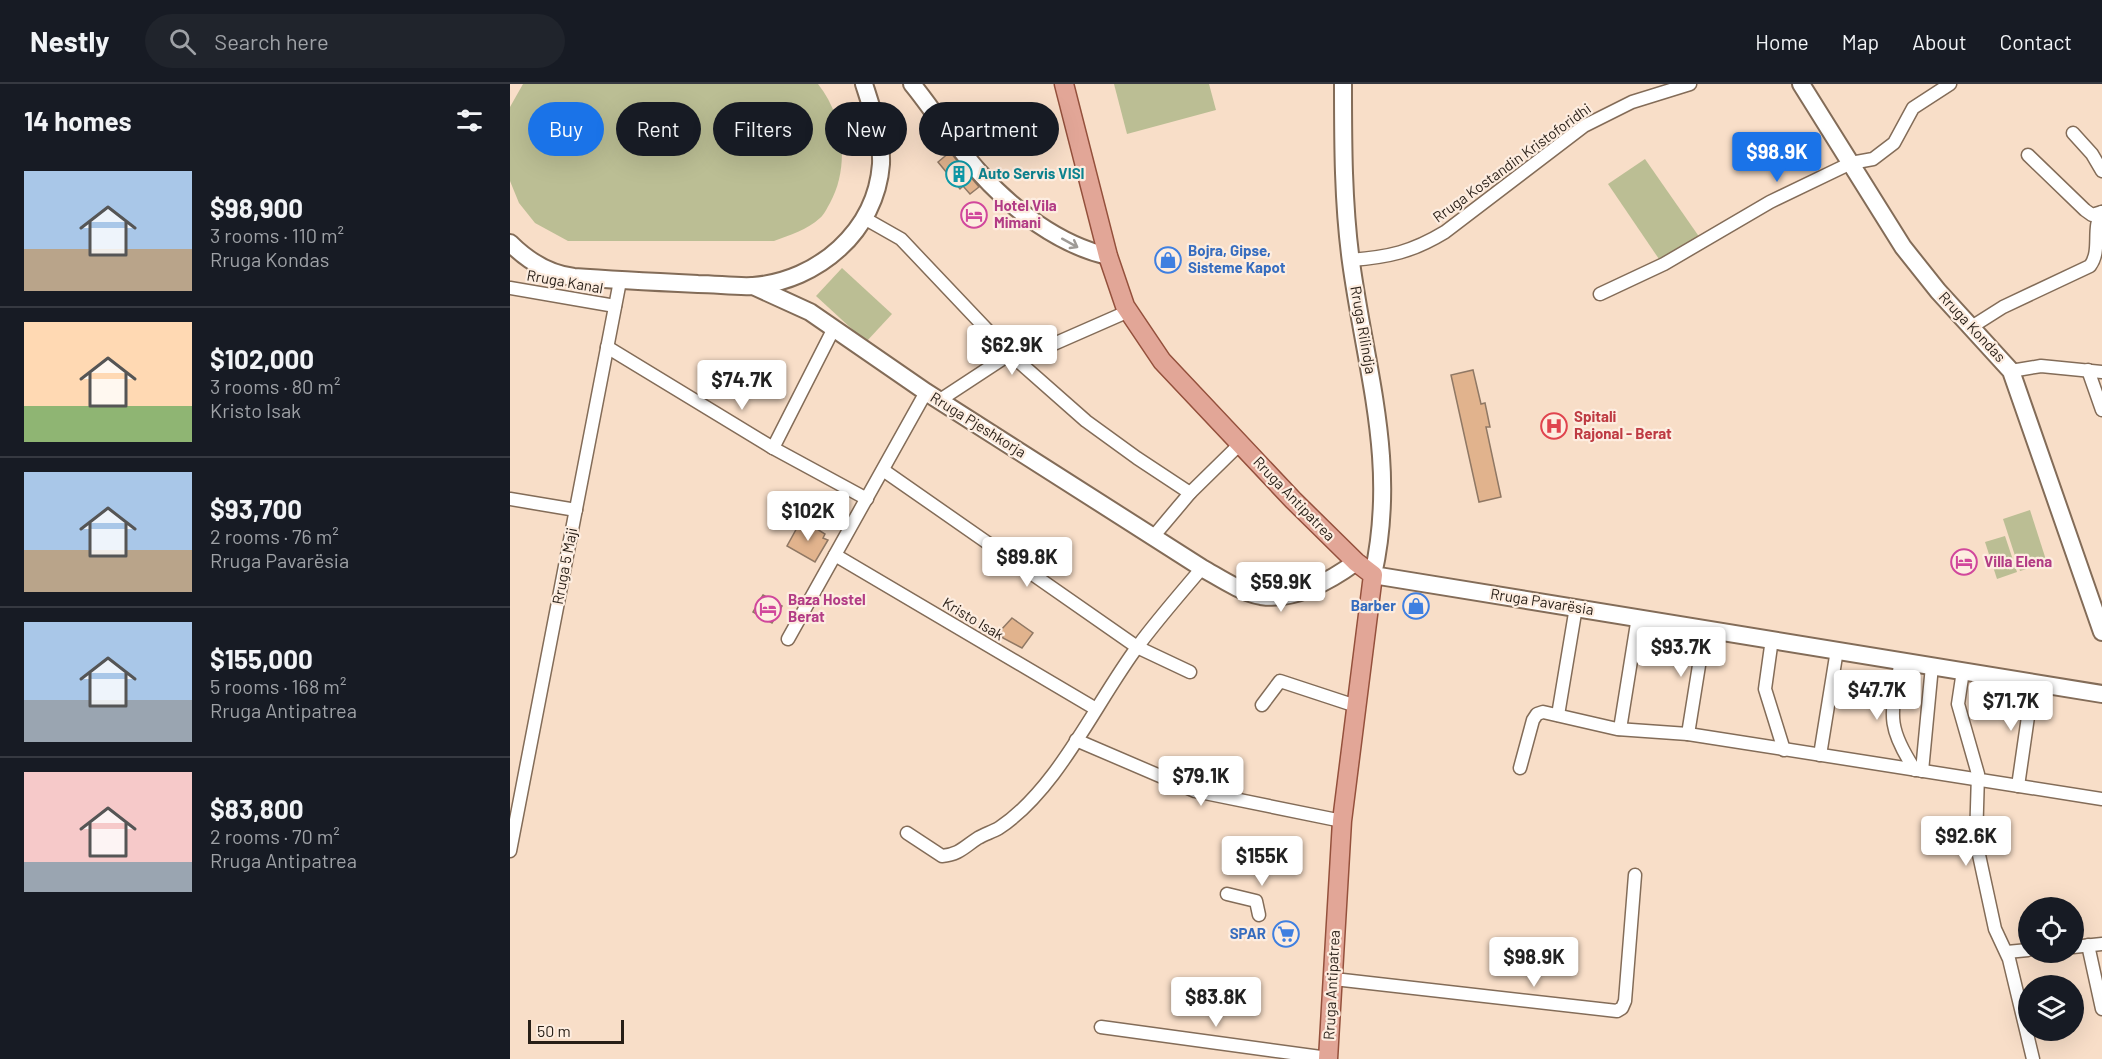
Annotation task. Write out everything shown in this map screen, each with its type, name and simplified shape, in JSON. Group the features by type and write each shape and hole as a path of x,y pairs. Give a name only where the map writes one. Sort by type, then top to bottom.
{"main road":[{"name":"Rruga Antipatrea","path":"1064,84 1108,256 1119,292 1129,311 1162,361 1356,562 1373,575 1342,821 1328,1059"}],"street":[{"path":"510,243 526,257 558,275 620,281 753,286 788,279 817,266 846,243 864,218 874,197 881,163 880,143 864,84"},
{"path":"912,84 978,171 998,191 1066,241 1079,248 1108,256"},
{"name":"Rruga Rilindja","path":"1343,84 1345,181 1351,260 1383,455 1383,518 1373,575"},
{"name":"Rruga Kostandin Kristoforidhi","path":"1351,260 1394,255 1426,244 1445,232 1563,140 1592,121 1632,102 1690,84"},
{"name":"Rruga Kondas","path":"1801,84 1903,247 1938,291 1973,326 2012,371 2102,632"},
{"path":"1600,294 1664,264 1770,202 1851,163 1873,159 1885,151 1901,134 1912,108 1950,84"},
{"path":"2073,133 2092,154 2102,171"},
{"path":"2028,155 2085,210 2092,215 2102,211"},
{"path":"1973,326 2003,307 2090,266 2098,252 2098,222 2102,211 2102,201"},
{"path":"864,218 901,239 920,256 1012,355 1086,421 1190,493"},
{"name":"Rruga 5 Maji","path":"510,851 620,281"},
{"name":"Rruga Pjeshkorja","path":"753,286 810,312 933,396 1202,568 1242,589 1259,596 1278,596 1298,592 1322,583 1356,562"},
{"name":"Rruga Kanal","path":"510,288 615,306"},
{"path":"788,639 883,470 933,396 1012,355 1056,343 1129,311"},
{"path":"773,448 834,328"},
{"path":"607,348 773,448 867,499"},
{"path":"2012,371 2041,366 2102,372"},
{"path":"2088,370 2102,410"},
{"path":"1153,537 1190,493 1241,443"},
{"path":"883,470 1137,647 1190,672"},
{"path":"510,499 576,510"},
{"name":"Kristo Isak","path":"835,555 1095,709"},
{"path":"907,833 942,856 956,854 978,838 999,827 1021,809 1046,781 1076,740 1137,647 1202,568"},
{"name":"Rruga Pavarësia","path":"1373,575 2102,694"},
{"path":"1558,715 1576,607"},
{"path":"1620,729 1638,617"},
{"path":"1688,734 1705,628"},
{"path":"1772,639 1765,689 1784,750"},
{"path":"1820,755 1837,650"},
{"path":"1901,660 1892,724 1906,756 1919,771"},
{"path":"1919,771 1932,666"},
{"path":"1963,671 1958,704 1978,780 1976,841 1995,929 2007,952 2033,1059"},
{"path":"1262,705 1280,681 1356,706"},
{"path":"2018,786 2033,682"},
{"path":"1520,768 1535,717 1543,712 1620,729 1688,734 2102,799"},
{"path":"1076,740 1195,790 1342,821"},
{"path":"1334,980 1617,1011 1622,1008 1625,1001 1635,875"},
{"path":"1227,894 1256,901 1259,915"},
{"path":"2084,945 2102,944"},
{"path":"2088,945 2102,1009"},
{"path":"2007,952 2018,951"},
{"path":"1101,1027 1328,1059"}],"green space":[{"path":"523,84 818,84 830,102 825,102 825,156 842,156 840,174 836,189 823,215 804,229 774,241 568,241 535,223 519,203 510,181 510,107"},
{"path":"1114,84 1209,84 1216,110 1127,134"},
{"path":"1645,159 1700,238 1661,262 1608,184"},
{"path":"842,268 892,314 866,342 816,296"},
{"path":"2030,510 2047,563 2020,571 2003,519"},
{"path":"2005,536 2017,572 1997,579 1985,542"}],"building":[{"name":"Auto Servis VISI","path":"945,156 953,156 979,187 970,194 963,186 960,189 938,162"},
{"path":"1473,370 1481,404 1485,403 1490,427 1486,427 1501,497 1479,502 1451,375"},
{"path":"809,524 825,534 823,538 828,540 815,562 787,546 798,526 805,530"},
{"name":"Baza Hostel Berat","path":"763,595 782,606 772,623 753,612"},
{"path":"1012,618 1033,633 1022,648 1003,638 1001,630"}],"place":[{"name":"Auto Servis VISI","path":"959,174"},
{"name":"Hotel Vila Mimani","path":"974,215"},
{"name":"Bojra, Gipse, Sisteme Kapot","path":"1168,260"},
{"name":"Spitali Rajonal - Berat","path":"1554,426"},
{"name":"Villa Elena","path":"1964,562"},
{"name":"Barber","path":"1416,606"},
{"name":"Baza Hostel Berat","path":"768,609"},
{"name":"SPAR","path":"1286,934"}]}
